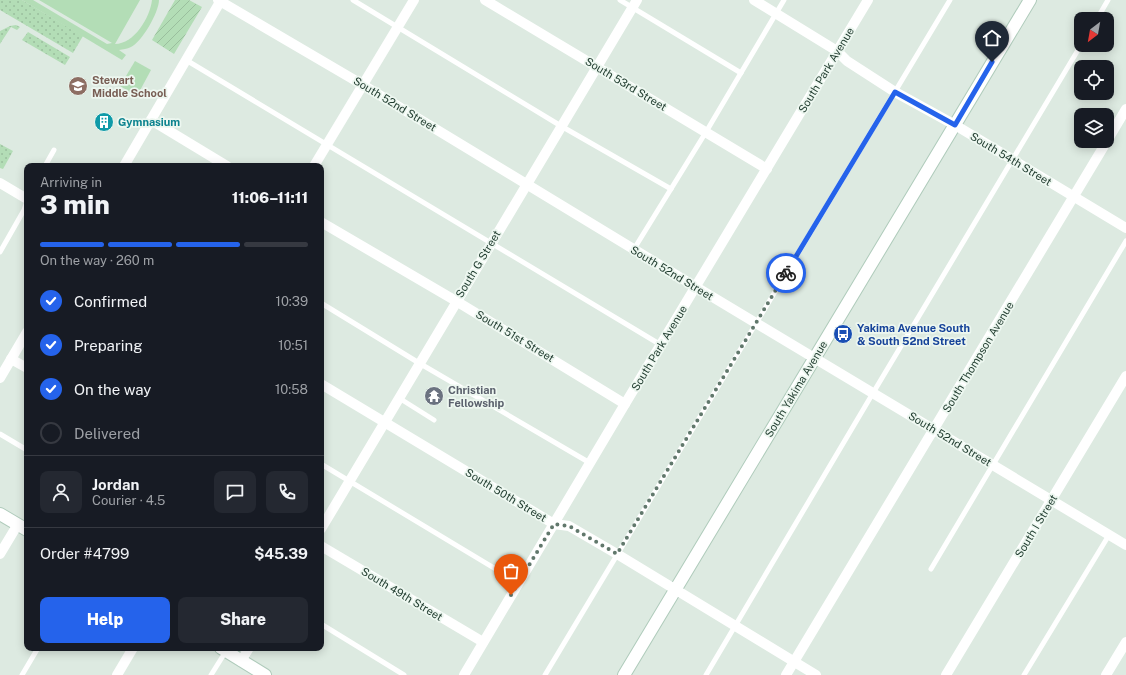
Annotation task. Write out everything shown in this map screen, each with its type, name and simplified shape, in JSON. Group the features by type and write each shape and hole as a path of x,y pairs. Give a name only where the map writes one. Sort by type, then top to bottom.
{"main road":[{"name":"South Yakima Avenue","path":"624,675 1030,0"},
{"path":"0,514 22,527"},
{"path":"227,651 265,675"}],"street":[{"path":"316,163 414,0"},
{"name":"South 53rd Street","path":"485,0 767,169"},
{"name":"South 54th Street","path":"754,0 837,51 847,62 895,92 955,125 1126,228"},
{"name":"South Park Avenue","path":"464,675 868,0"},
{"path":"126,163 219,1"},
{"name":"South 52nd Street","path":"219,1 363,85 634,250 1126,545"},
{"name":"South G Street","path":"324,524 634,4"},
{"name":"South Thompson Avenue","path":"1114,129 1126,109"},
{"path":"151,120 222,163"},
{"name":"South Thompson Avenue","path":"786,675 1103,148"},
{"path":"0,183 24,198"},
{"name":"South 51st Street","path":"324,224 456,301 625,404"},
{"path":"0,378 24,337"},
{"path":"11,359 24,366"},
{"name":"South I Street","path":"946,675 1126,376"},
{"name":"South 50th Street","path":"324,386 554,524 569,526 617,554 816,675"},
{"path":"0,554 22,527"},
{"name":"South 49th Street","path":"324,548 483,642"},
{"path":"1106,675 1126,642"},
{"path":"117,675 131,651"},
{"path":"241,661 247,651"}],"lane":[{"path":"353,0 561,126 671,189"},
{"path":"620,0 634,4 741,73"},
{"path":"634,250 784,0"},
{"path":"545,675 950,0"},
{"path":"1101,12 1108,0"},
{"path":"706,675 1077,52"},
{"path":"186,60 661,345"},
{"path":"47,163 54,150"},
{"path":"0,252 24,210"},
{"path":"930,569 1126,241"},
{"path":"324,305 419,363 590,463"},
{"path":"399,398 434,420"},
{"path":"0,434 24,448"},
{"path":"324,466 519,583"},
{"path":"1024,675 1109,535"},
{"path":"324,626 404,675"},
{"path":"22,675 36,651"},
{"path":"211,675 223,651"}],"green space":[{"path":"0,0 22,0 83,36 73,53 0,10"},
{"path":"22,0 33,0 107,44 112,43 39,0 140,0 115,44 129,40 135,35 148,14 152,0 159,0 156,12 145,33 131,47 119,50 126,55 122,60"},
{"path":"175,0 189,0 202,7 174,54 152,40"},
{"path":"16,25 20,27 17,30 11,27 0,44 0,31"},
{"path":"28,32 70,57 65,65 22,40"},
{"path":"135,61 151,70 137,96 120,86"},
{"path":"0,144 13,151 3,169 0,168"}],"way so far":[{"path":"511,595 554,524 569,526 617,554 786,273"}],"place":[{"name":"Stewart Middle School","path":"78,86"},
{"name":"Gymnasium","path":"104,122"},
{"name":"Yakima Avenue South & South 52nd Street","path":"843,334"},
{"name":"Christian Fellowship","path":"434,396"}],"route":[{"path":"786,273 895,92 955,125 992,62"}]}
